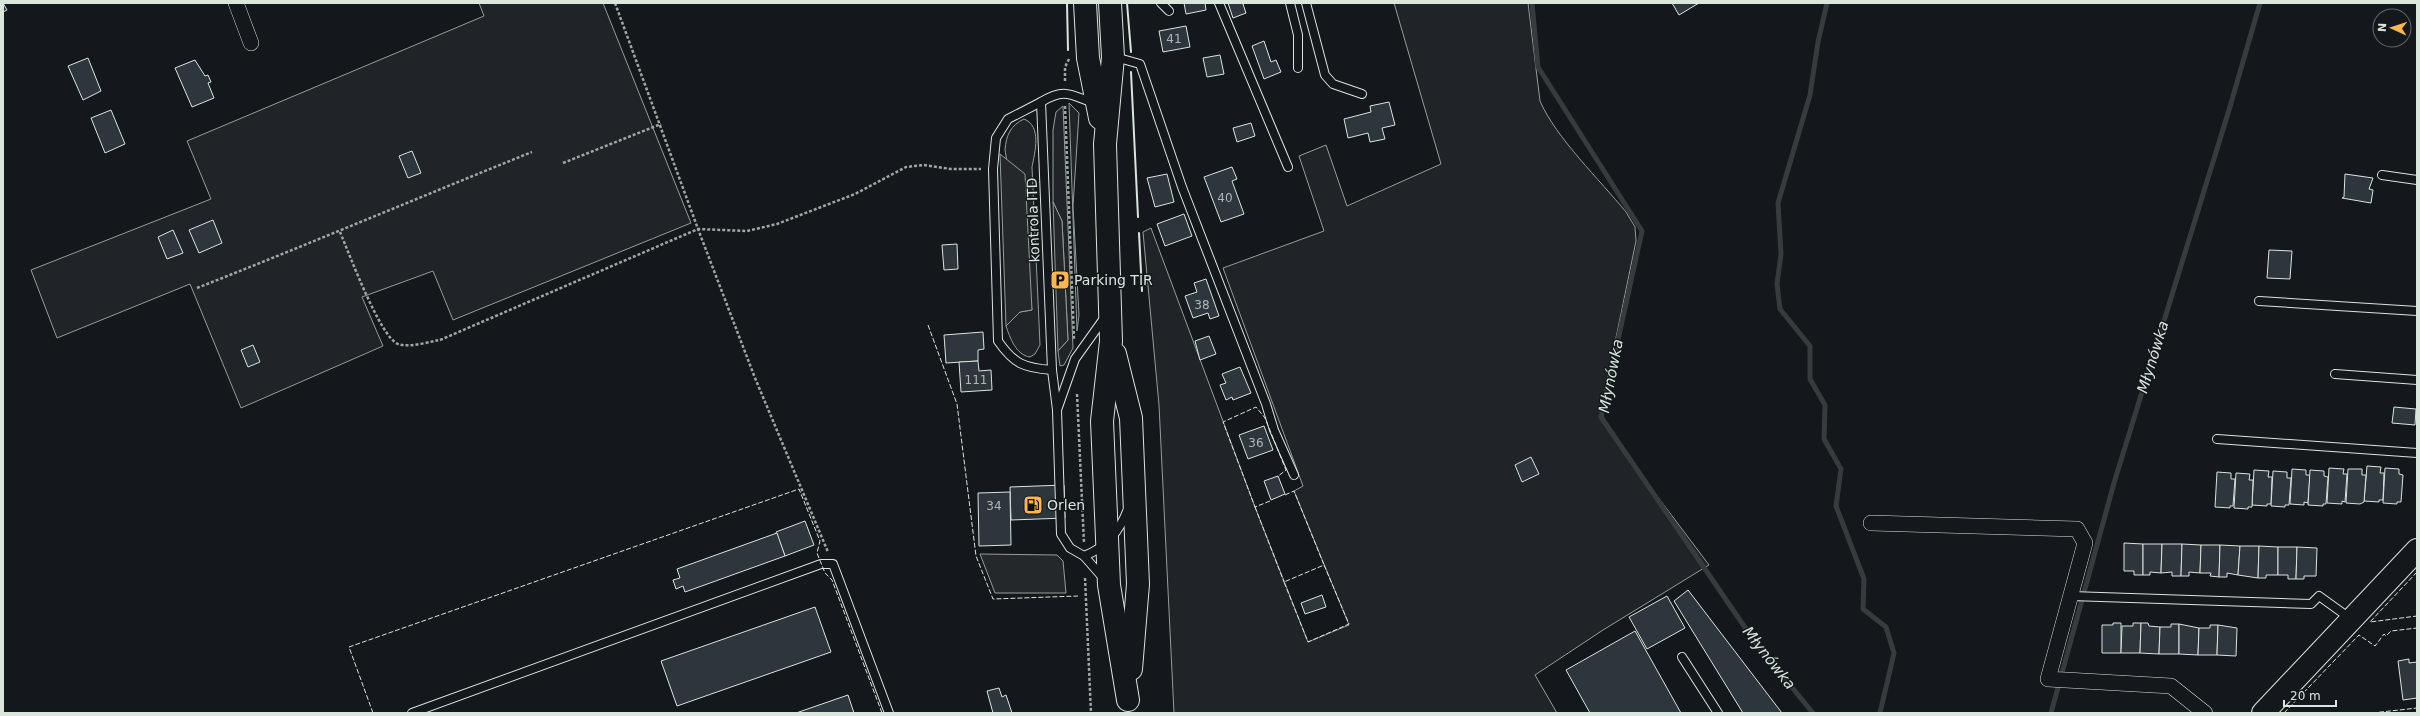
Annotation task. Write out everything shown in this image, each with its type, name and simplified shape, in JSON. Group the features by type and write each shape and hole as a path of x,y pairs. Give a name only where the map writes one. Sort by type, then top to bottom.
{"main road":[{"path":"1085,3 1088,58 1103,108 1105,144 1111,341 1102,421 1109,585 1128,706"},
{"path":"1103,108 1113,57 1110,3"},
{"path":"1111,341 1130,418 1138,584 1128,706"},
{"path":"2263,713 2417,550"}],"street":[{"path":"236,3 251,43"},
{"path":"1871,523 2077,529 2085,543 2048,679 2171,686 2206,713"}],"lane":[{"path":"1162,3 1169,11"},
{"path":"1219,3 1288,168"},
{"path":"1290,3 1298,35 1298,68"},
{"path":"1306,3 1325,74 1333,84 1362,94"},
{"path":"1113,57 1140,64 1182,188 1266,404 1274,430 1294,475"},
{"path":"1052,370 1028,368 1009,357 998,340 993,169 996,138 1008,119 1054,94 1065,93 1103,108"},
{"name":"kontrola ITD","path":"1041,102 1052,370 1057,410 1061,534 1070,548 1084,556 1109,585"},
{"path":"2382,175 2417,180"},
{"path":"2259,301 2417,311"},
{"path":"1057,410 1075,359 1111,308"},
{"path":"2335,374 2417,380"},
{"path":"2217,439 2417,453"},
{"path":"1084,556 1107,544 1120,525 1133,494"},
{"path":"412,713 807,567 822,564 833,564 889,713"},
{"path":"2071,596 2312,604 2319,596 2351,619"},
{"path":"1682,657 1718,713"}],"path":[{"path":"615,3 661,124 698,229 756,378 833,564"},
{"path":"563,163 661,124"},
{"path":"197,288 340,232 400,205 532,152"},
{"path":"340,232 382,329 397,344 414,345 440,340 698,229 747,231 777,224 855,194 906,166 924,165 951,168 993,169"}],"shaded area":[{"path":"479,3 603,3 691,223 453,320 433,271 362,297 383,346 241,408 190,284 57,338 31,270 211,199 187,141 484,16"},
{"path":"1394,3 1528,3 1540,101 1547,115 1567,144 1626,212 1635,227 1636,241 1604,396 1603,418 1609,432 1709,565 1603,630 1535,675 1557,713 1174,713 1159,405 1143,232 1151,228 1255,507 1308,642 1349,625 1294,491 1303,486 1223,268 1324,231 1299,156 1326,145 1347,206 1441,164"},
{"path":"1069,103 1079,113 1073,206 1079,315 1077,331"},
{"path":"1063,106 1073,348 1064,365 1060,366 1058,351 1068,340 1062,221 1053,202 1053,130 1056,112"},
{"path":"1024,119 1030,122 1033,127 1036,140 1032,167 1040,345 1035,354 1030,357 1025,356 1017,349 1006,326 1020,312 1032,310 1005,150 1010,131 1019,121"},
{"path":"1000,154 1025,174 1032,310 1020,312 1006,326"},
{"name":"Parking TIR","path":"1053,202 1062,221 1068,340 1058,351"},
{"path":"980,554 1057,555 1063,561 1066,593 995,593"}],"building":[{"path":"3,3 7,10 3,12"},
{"path":"1184,3 1205,3 1206,10 1186,14"},
{"path":"1228,3 1246,3 1243,4 1246,13 1233,18"},
{"path":"1672,3 1699,3 1679,15"},
{"path":"1186,26 1190,47 1163,52 1159,31"},
{"path":"1264,41 1271,62 1276,60 1281,72 1264,79 1252,46"},
{"path":"1220,55 1224,74 1207,77 1203,58"},
{"path":"88,58 101,91 83,100 68,66"},
{"path":"195,60 205,76 208,75 211,82 208,83 214,98 192,107 175,68"},
{"path":"1389,102 1395,125 1382,128 1385,139 1370,142 1368,133 1348,138 1344,119 1371,112 1370,106"},
{"path":"111,110 125,144 105,153 91,118"},
{"path":"1251,123 1255,136 1237,142 1233,128"},
{"path":"412,151 421,173 408,178 399,156"},
{"path":"1232,167 1237,179 1232,181 1244,214 1221,222 1204,177"},
{"path":"1167,174 1174,202 1155,207 1147,178"},
{"path":"2345,174 2373,178 2369,189 2373,190 2371,203 2342,198 2344,197"},
{"path":"1184,214 1192,236 1165,246 1157,224"},
{"path":"213,220 222,243 199,253 189,230"},
{"path":"173,230 183,253 167,259 158,237"},
{"path":"957,244 958,269 944,270 942,245"},
{"path":"2269,250 2292,251 2290,279 2267,278"},
{"path":"1206,279 1219,316 1210,319 1208,313 1193,318 1185,296 1197,292 1194,283"},
{"path":"983,332 984,349 978,350 978,361 946,363 944,335"},
{"path":"1209,336 1216,354 1200,360 1195,341"},
{"path":"253,345 260,362 248,367 241,350"},
{"path":"978,361 979,371 991,370 992,390 961,392 959,362"},
{"path":"1240,367 1251,393 1233,400 1232,397 1226,400 1220,385 1226,383 1222,374"},
{"path":"2394,407 2416,409 2415,425 2392,423"},
{"path":"1264,426 1273,450 1248,459 1239,435"},
{"path":"1531,457 1539,474 1522,482 1515,465"},
{"path":"2367,466 2381,467 2380,473 2384,473 2383,500 2379,500 2379,502 2364,501"},
{"path":"2329,468 2344,469 2343,474 2347,474 2345,502 2342,501 2342,504 2327,503"},
{"path":"2385,468 2399,469 2399,474 2403,475 2401,502 2397,502 2397,504 2383,503"},
{"path":"2292,469 2306,470 2306,475 2310,475 2308,503 2304,502 2304,505 2290,504"},
{"path":"2348,469 2362,469 2362,475 2366,475 2364,502 2360,504 2346,503"},
{"path":"2254,470 2269,471 2268,477 2272,477 2271,504 2267,504 2267,506 2252,505"},
{"path":"2310,470 2324,471 2324,476 2328,477 2326,504 2323,504 2323,506 2308,505"},
{"path":"2273,471 2287,472 2287,478 2291,478 2289,505 2285,505 2285,507 2271,506"},
{"path":"2217,472 2231,473 2231,479 2235,479 2233,506 2230,506 2230,508 2215,507"},
{"path":"2236,473 2250,474 2249,480 2253,480 2252,507 2248,507 2248,509 2234,508"},
{"path":"1278,476 1285,494 1271,500 1264,481"},
{"path":"1064,485 1065,518 1011,520 1010,487"},
{"path":"1010,492 1011,545 979,546 978,493"},
{"path":"805,521 814,545 785,556 776,532"},
{"path":"777,533 785,556 685,592 683,586 676,589 673,580 680,578 677,569"},
{"path":"2124,543 2143,544 2143,575 2134,575 2134,571 2124,571"},
{"path":"2143,544 2162,544 2161,573 2150,572 2150,575 2143,575"},
{"path":"2162,544 2182,544 2181,576 2172,576 2172,572 2161,573"},
{"path":"2182,544 2201,545 2200,573 2189,572 2189,576 2181,576"},
{"path":"2201,545 2220,545 2219,577 2210,576 2211,573 2200,573"},
{"path":"2220,545 2240,546 2238,575 2227,573 2227,577 2219,577"},
{"path":"2240,546 2259,546 2258,578 2238,575"},
{"path":"2259,546 2278,547 2278,575 2266,575 2266,578 2258,578"},
{"path":"2278,547 2297,547 2296,579 2288,579 2288,575 2278,575"},
{"path":"2297,547 2317,548 2316,576 2304,576 2304,579 2296,579"},
{"path":"1688,590 1782,713 1743,713 1674,601"},
{"path":"1322,595 1326,607 1305,614 1301,603"},
{"path":"1667,596 1685,628 1647,649 1629,617"},
{"path":"815,607 831,652 677,706 661,661"},
{"path":"2113,623 2121,623 2121,653 2102,653 2102,625 2113,625"},
{"path":"2133,623 2141,623 2140,653 2121,653 2122,626 2133,626"},
{"path":"2141,623 2148,623 2149,626 2160,627 2159,654 2140,653"},
{"path":"2171,624 2179,624 2179,654 2159,654 2160,627 2171,627"},
{"path":"2179,624 2199,628 2198,655 2179,654"},
{"path":"2210,625 2218,625 2217,655 2198,655 2199,628 2210,628"},
{"path":"2218,625 2237,628 2236,656 2217,655"},
{"path":"1635,631 1681,713 1590,713 1566,670"},
{"path":"2409,659 2409,663 2417,662 2417,698 2403,700 2398,661"},
{"path":"999,688 1002,697 1006,695 1012,713 993,713 987,691"},
{"path":"848,695 854,713 796,713"}],"waterway":[{"name":"Młynówka","path":"1532,3 1538,67 1642,231 1601,417 1757,645 1813,713"},
{"path":"1827,3 1818,42 1810,95 1778,203 1781,254 1777,284 1780,309 1810,346 1810,379 1825,405 1824,439 1841,469 1836,506 1864,579 1863,609 1886,627 1894,653 1880,713"},
{"name":"Młynówka","path":"2051,713 2114,483 2229,110 2260,3"}],"fence":[{"path":"928,325 957,404 976,556 993,599 1078,596"},
{"path":"1270,501 1255,507 1223,422 1256,407 1265,418 1286,470 1277,477"},
{"path":"373,713 349,647 799,489 820,541 817,553 825,573 832,580 882,713"},
{"path":"1285,495 1294,491 1324,565"},
{"path":"1255,507 1284,582"},
{"path":"1324,565 1349,624 1308,642 1284,582 1324,565"},
{"path":"2417,572 2370,622 2417,616"},
{"path":"2284,713 2359,635 2375,646 2384,634 2386,636 2391,631 2417,628"},
{"path":"2372,713 2417,708"}],"wall":[{"path":"1067,3 1068,50"},
{"path":"1127,3 1131,52"},
{"path":"1131,72 1138,217"},
{"path":"1139,233 1142,291"}],"place":[{"name":"Parking TIR","path":"1060,280"},
{"name":"Orlen","path":"1033,505"}]}
